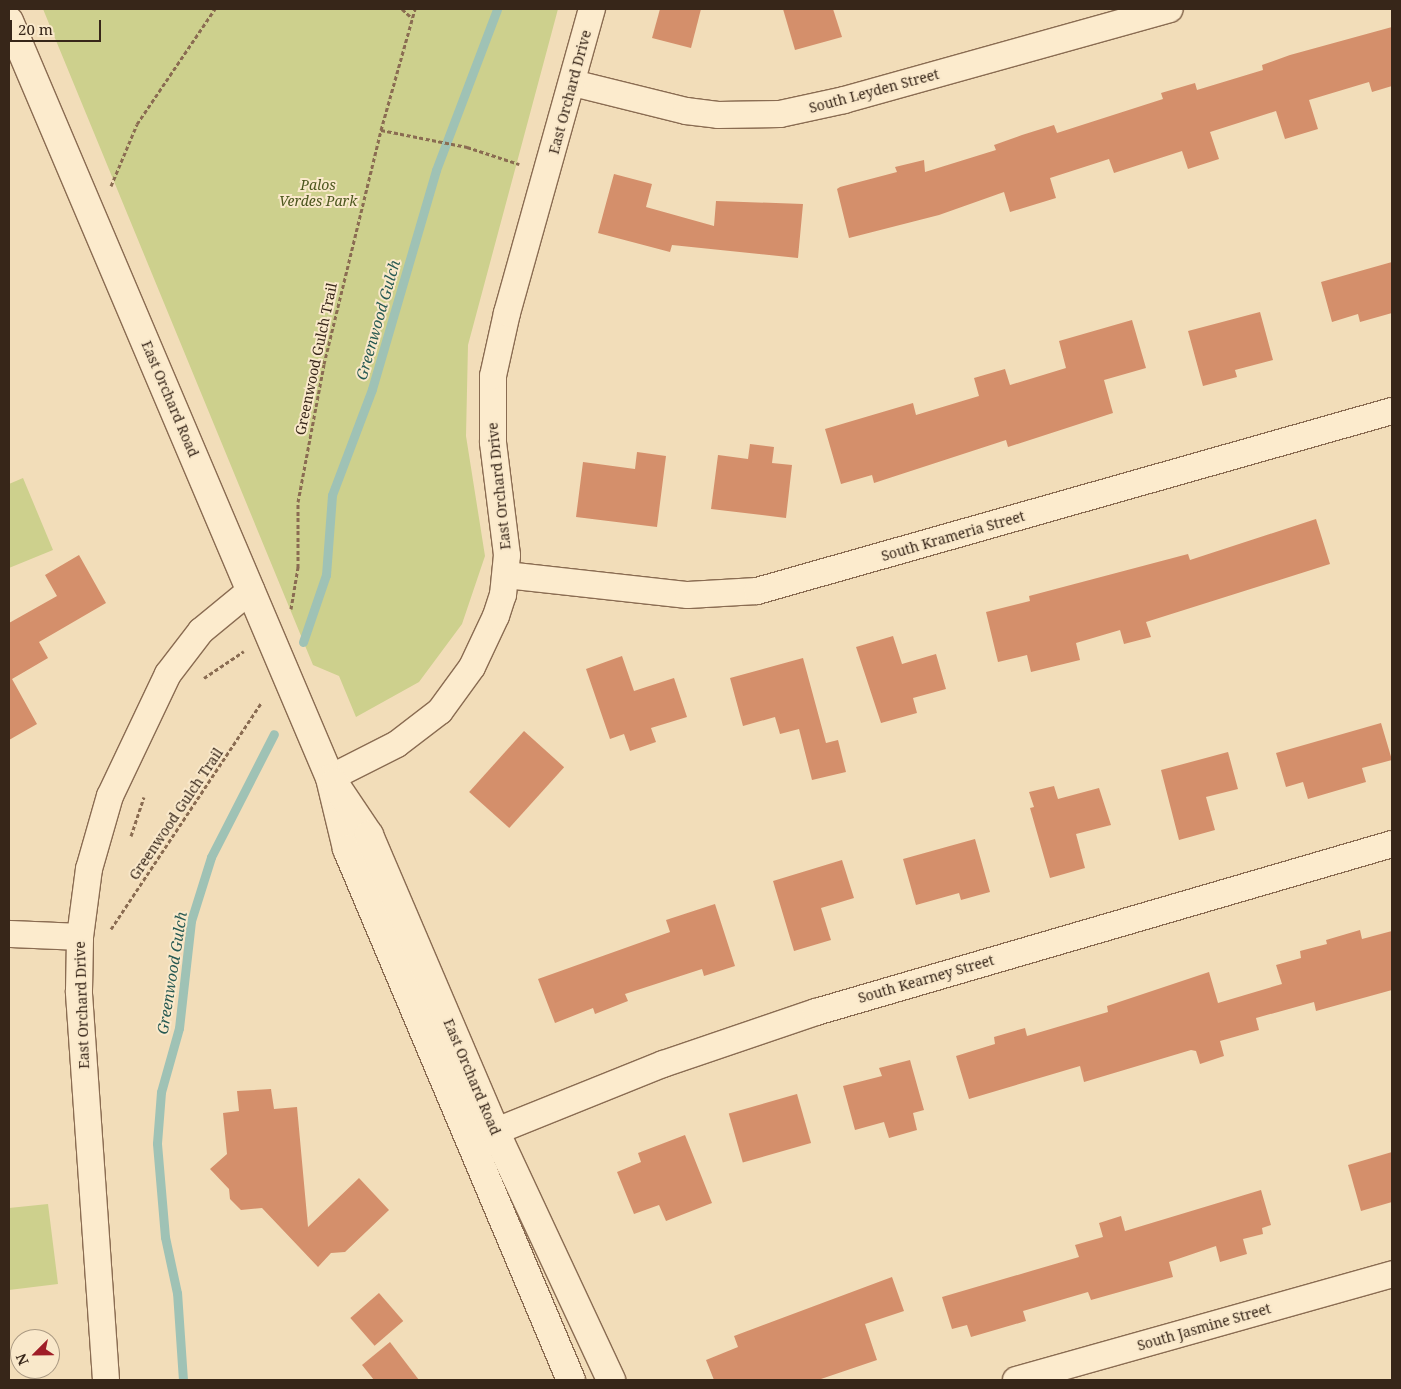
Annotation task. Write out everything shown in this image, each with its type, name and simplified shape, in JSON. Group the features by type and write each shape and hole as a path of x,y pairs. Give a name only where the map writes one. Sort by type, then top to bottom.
{"main road":[{"name":"East Orchard Road","path":"9,21 330,778 347,850 468,1142 570,1380"},
{"name":"East Orchard Road","path":"330,778 369,836 495,1131 611,1380"}],"street":[{"name":"East Orchard Drive","path":"330,778 397,744 440,711 485,644 506,576 507,535 493,442 493,376 592,9"},
{"name":"South Leyden Street","path":"573,83 686,111 718,116 780,114 844,100 1170,9"},
{"name":"South Krameria Street","path":"506,576 688,595 757,591 1392,410"},
{"name":"East Orchard Drive","path":"106,1380 81,1040 80,937 98,834 148,709 183,653 201,631 251,590"},
{"name":"South Kearney Street","path":"468,1142 663,1064 816,1012 1392,844"},
{"path":"9,934 80,937"},
{"name":"South Jasmine Street","path":"1016,1380 1392,1274"}],"path":[{"path":"89,210 111,186 137,124 215,9"},
{"path":"402,9 412,18"},
{"name":"Greenwood Gulch Trail","path":"290,614 298,567 298,502 324,364 381,130 415,9"},
{"path":"381,130 467,148 548,173"},
{"path":"199,684 220,665 244,651"},
{"name":"Greenwood Gulch Trail","path":"110,919 107,936 261,703"},
{"path":"129,841 145,794"}],"green space":[{"name":"Palos Verdes Park","path":"43,9 558,9 468,345 466,436 485,556 462,624 419,682 356,717 339,676 313,665"},
{"path":"23,478 53,550 9,568 9,484"},
{"path":"48,1204 58,1284 9,1290 9,1208"}],"building":[{"path":"660,9 701,9 691,48 652,38"},
{"path":"783,9 833,9 842,37 795,50"},
{"path":"1392,27 1392,86 1372,92 1369,82 1309,100 1318,129 1285,139 1276,111 1210,132 1219,159 1188,169 1182,151 1114,173 1109,159 1050,178 1056,198 1010,212 1004,192 939,215 849,238 837,189 840,187 897,172 895,167 924,160 925,172 996,150 994,145 1054,125 1057,133 1163,99 1161,93 1195,83 1197,90 1263,70 1262,65 1290,55"},
{"path":"614,174 652,184 646,207 714,226 716,201 803,204 798,258 672,245 670,252 598,233"},
{"path":"1392,262 1392,313 1360,322 1358,314 1332,322 1321,282"},
{"path":"1260,312 1273,360 1235,370 1237,377 1203,386 1188,331"},
{"path":"1132,320 1146,368 1104,380 1113,413 1008,447 1006,440 874,483 872,475 841,484 825,429 913,403 916,415 979,396 974,378 1005,369 1010,385 1066,368 1059,341"},
{"path":"750,444 774,447 772,463 792,465 786,518 711,509 718,455 748,459"},
{"path":"637,452 666,456 657,527 576,517 583,462 635,469"},
{"path":"1316,519 1330,564 1146,622 1151,637 1124,644 1120,630 1076,643 1080,660 1031,672 1027,655 998,662 986,612 1030,601 1029,596 1188,554 1190,560"},
{"path":"79,555 106,603 39,642 48,658 12,679 37,724 9,740 9,623 57,596 45,575"},
{"path":"893,636 902,664 936,654 946,689 913,698 917,713 881,723 856,647"},
{"path":"622,656 634,691 674,678 687,717 651,728 656,742 630,751 624,734 610,739 586,669"},
{"path":"803,658 826,743 838,740 846,772 812,780 799,729 780,734 775,717 743,726 730,678"},
{"path":"1381,723 1392,760 1362,768 1366,782 1308,799 1303,782 1286,787 1276,753"},
{"path":"524,731 564,767 509,828 469,792"},
{"path":"1228,752 1238,789 1206,797 1215,830 1179,840 1161,770"},
{"path":"1054,786 1058,799 1099,788 1111,825 1076,834 1085,868 1050,878 1030,808 1034,807 1029,792"},
{"path":"975,839 990,892 961,900 959,893 916,905 903,859"},
{"path":"842,860 854,898 821,908 831,940 794,951 773,881"},
{"path":"715,904 735,966 704,976 702,969 625,994 628,1001 595,1014 593,1008 555,1023 538,979 670,932 666,920"},
{"path":"1360,930 1362,939 1392,931 1392,990 1316,1011 1314,1002 1256,1018 1259,1030 1220,1041 1224,1056 1200,1064 1196,1051 1191,1050 1084,1082 1080,1066 969,1099 956,1056 995,1044 994,1037 1025,1028 1027,1036 1108,1012 1107,1006 1209,972 1218,1003 1282,984 1276,965 1301,958 1300,951 1327,944 1326,940"},
{"path":"910,1060 924,1110 913,1113 917,1130 889,1138 884,1122 855,1130 843,1086 882,1076 879,1068"},
{"path":"271,1089 274,1109 297,1107 308,1227 359,1178 389,1210 345,1252 331,1253 318,1267 262,1208 241,1210 230,1199 229,1189 210,1169 227,1154 223,1113 239,1111 237,1091"},
{"path":"797,1094 811,1143 743,1163 729,1114"},
{"path":"685,1135 712,1203 666,1221 659,1205 634,1214 617,1172 641,1162 638,1153"},
{"path":"1392,1152 1392,1202 1361,1211 1348,1165"},
{"path":"1261,1190 1271,1225 1262,1228 1263,1234 1243,1239 1247,1254 1220,1262 1216,1246 1169,1262 1173,1277 1091,1300 1088,1292 1023,1311 1026,1321 971,1337 967,1325 952,1329 942,1297 1079,1257 1075,1245 1103,1237 1099,1223 1121,1216 1125,1231"},
{"path":"892,1277 904,1311 865,1324 877,1360 818,1380 714,1380 706,1360 738,1347 734,1336"},
{"path":"379,1293 403,1321 375,1346 350,1318"},
{"path":"390,1342 419,1380 374,1380 362,1365"}],"waterway":[{"name":"Greenwood Gulch","path":"303,642 326,575 332,495 372,389 436,170 497,9"},
{"name":"Greenwood Gulch","path":"183,1380 177,1293 165,1237 157,1143 161,1092 179,1028 191,921 211,857 274,734"}]}
